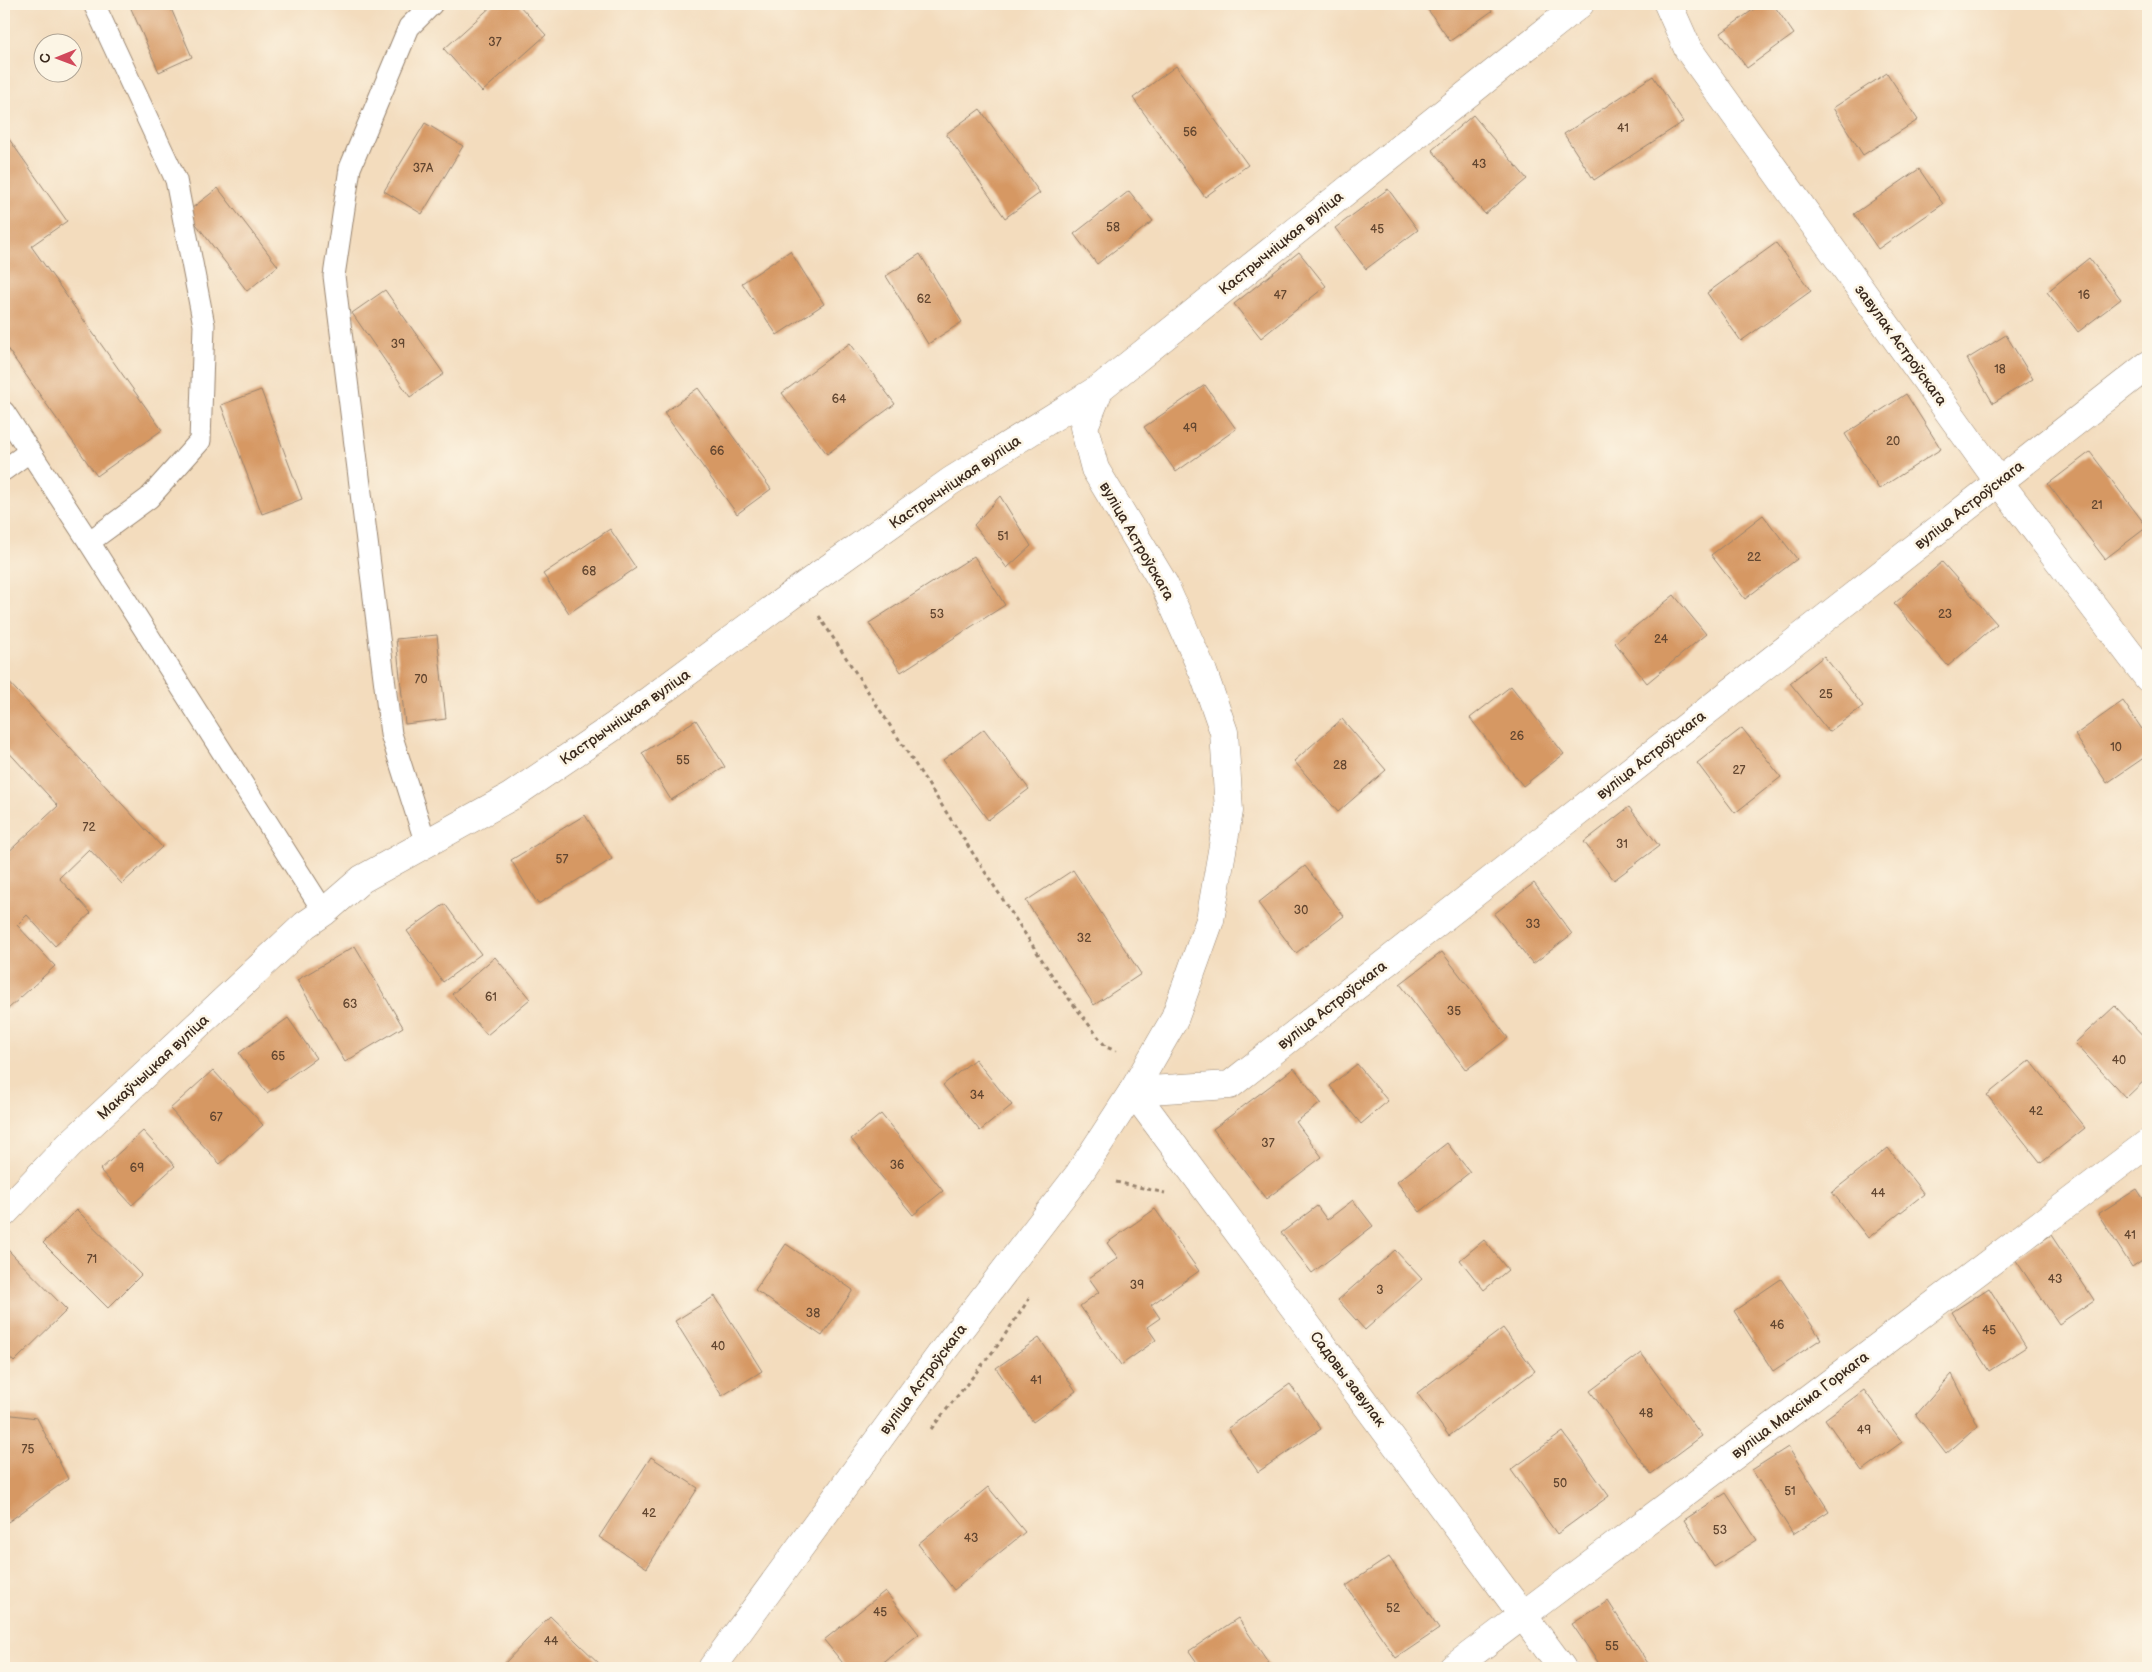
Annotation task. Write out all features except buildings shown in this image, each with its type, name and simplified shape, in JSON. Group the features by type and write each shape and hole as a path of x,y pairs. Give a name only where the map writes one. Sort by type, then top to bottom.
{"street":[{"name":"Кастрычніцкая вуліца","path":"315,919 362,879 510,797 600,736 801,588 951,481 1100,388 1580,4"},
{"name":"завулак Астроўскага","path":"1668,4 1688,49 1999,482 2148,678"},
{"name":"вуліца Астроўскага","path":"1133,1091 1230,1085 2148,365"},
{"name":"вуліца Астроўскага","path":"712,1668 943,1352 1079,1174 1133,1091 1174,1020 1210,920 1229,811 1224,732 1203,672 1164,584 1095,469 1084,427 1100,388"},
{"name":"Макаўчыцкая вуліца","path":"4,1213 69,1145 315,919"},
{"name":"Садовы завулак","path":"1133,1091 1562,1668"},
{"name":"вуліца Максіма Горкага","path":"1453,1668 2148,1143"}],"lane":[{"path":"89,542 149,498 200,441 204,325 176,180 94,4"},
{"path":"426,844 391,734 334,276 350,168 410,27 432,4"},
{"path":"4,412 89,542 315,919"},
{"path":"4,470 29,452"}],"path":[{"path":"815,611 1057,983 1106,1047 1123,1054"},
{"path":"1110,1180 1170,1194"},
{"path":"930,1431 998,1345 1036,1289"}]}
